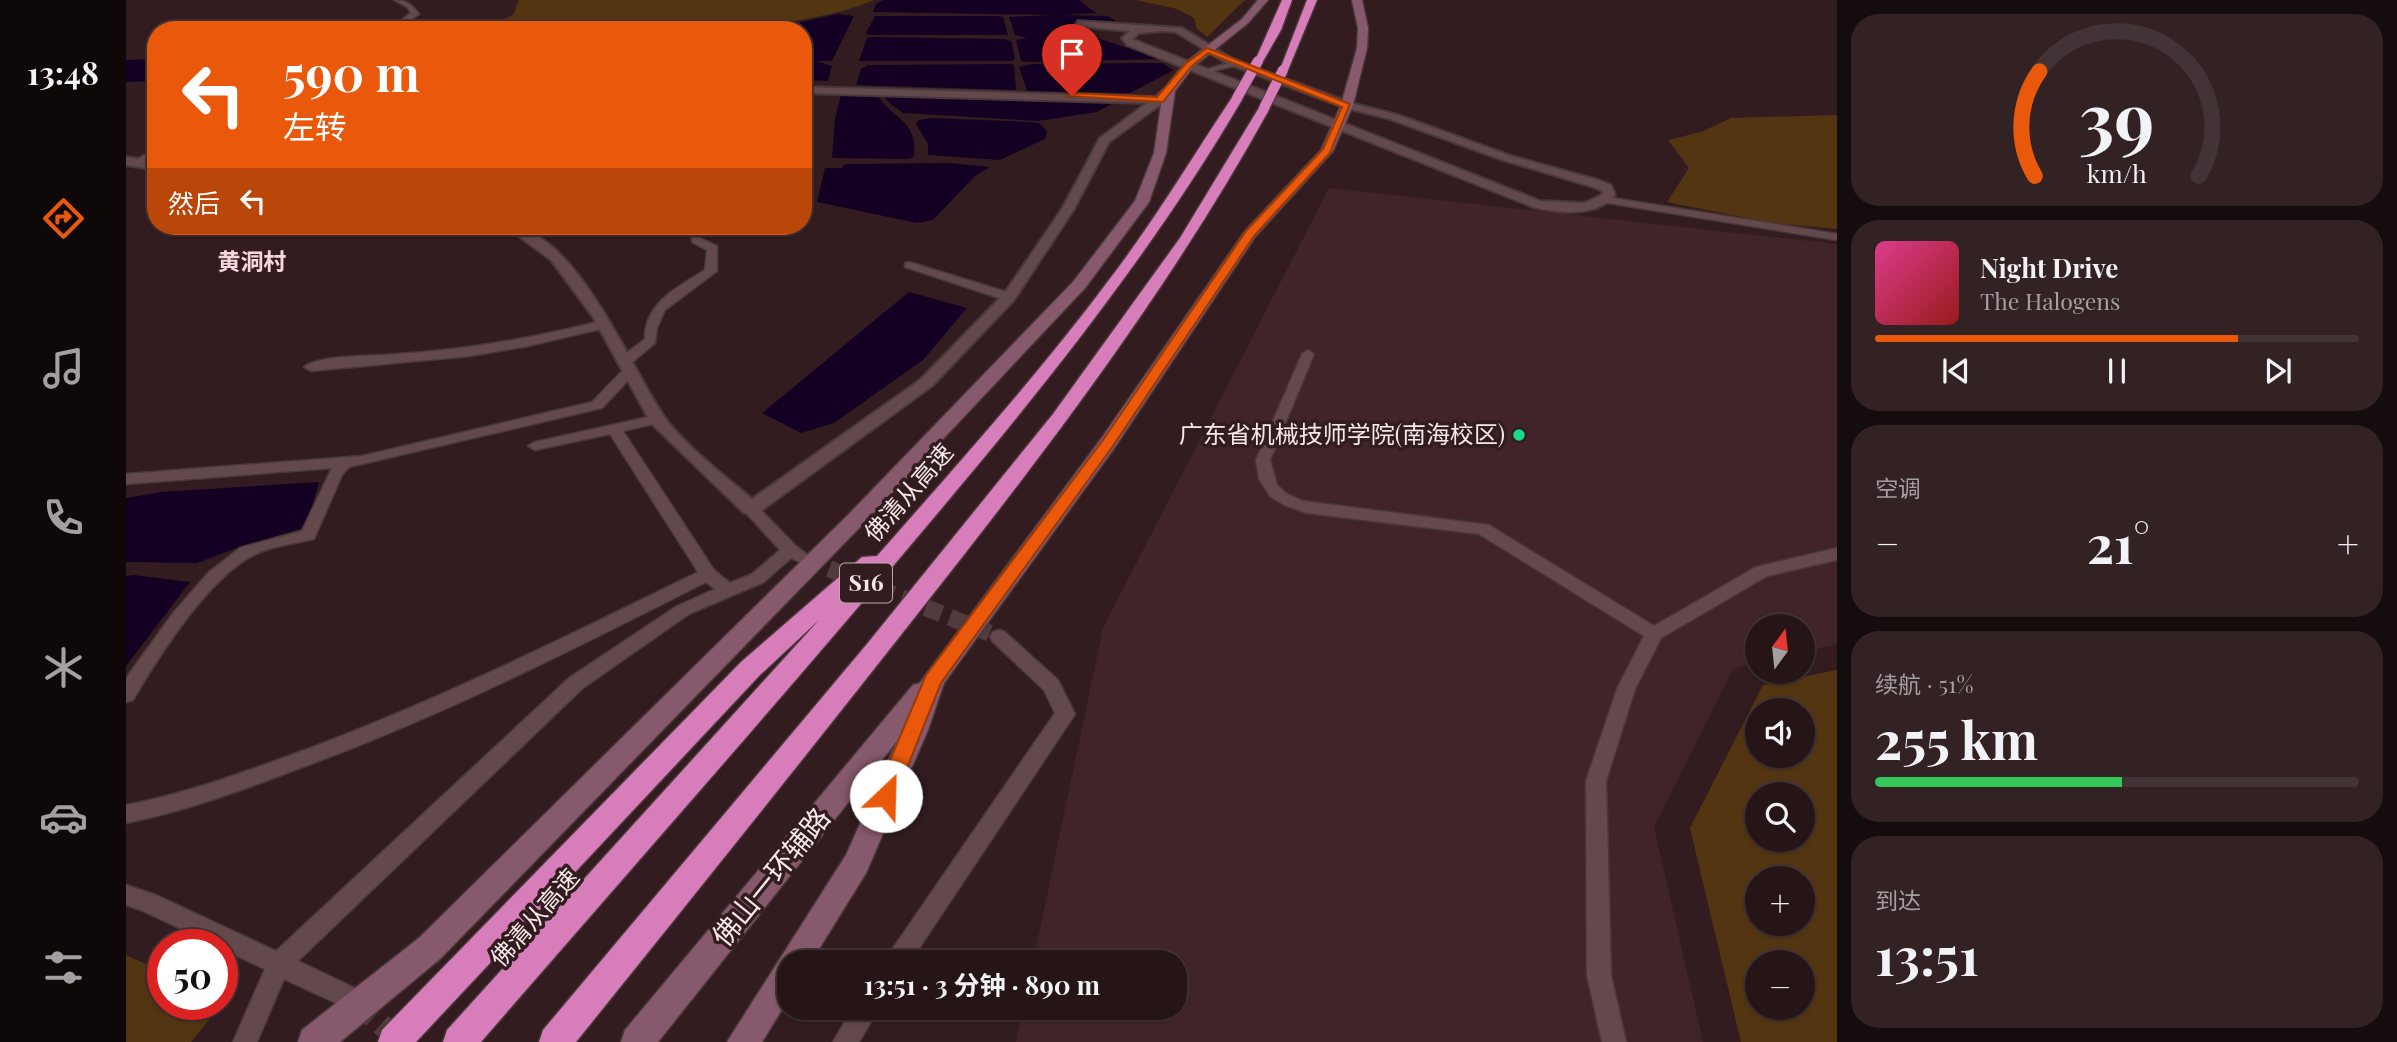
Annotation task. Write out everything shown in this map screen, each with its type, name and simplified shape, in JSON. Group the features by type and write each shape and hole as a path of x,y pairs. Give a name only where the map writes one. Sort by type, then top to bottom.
{"highway":[{"name":"佛清从高速","path":"459,1042 1013,412 1116,280 1190,176 1276,30 1287,0"},
{"name":"S16","path":"555,1042 862,670 1071,408 1147,301 1224,180 1264,108 1317,2"},
{"path":"394,1042 444,993 609,814 750,669 927,512"}],"main road":[{"path":"314,1042 430,948 855,520 1079,285 1142,202 1160,153 1164,96 1189,65 1245,21 1263,0"},
{"path":"802,950 856,864 915,730 933,680 1108,443 1250,234 1327,150 1347,106 1362,48 1363,28 1357,0"},
{"name":"佛山一环辅路","path":"637,1042 933,680"},
{"path":"743,1042 777,989"}],"street":[{"path":"397,0 409,6 415,14 407,19 411,21"},
{"path":"1606,200 1609,195 1606,188 1594,183 1507,158 1394,117 1347,106 1235,64 1207,50 1178,30 1108,29 1076,25 1205,71 1537,204 1562,208 1606,200 1837,237"},
{"path":"1130,43 1128,35 1148,29"},
{"path":"1205,71 1235,64"},
{"path":"812,90 1164,96"},
{"path":"751,509 926,383 1009,297 1068,209 1104,140 1164,96"},
{"path":"245,1042 279,964 576,683 683,610 729,592 797,555 657,419 604,324 556,257 524,235"},
{"path":"126,479 362,461 597,405 651,340 652,315 711,271 713,248 696,240"},
{"path":"909,265 1009,297"},
{"path":"311,367 345,360 384,361 523,345 604,324"},
{"path":"1308,354 1263,460 1264,477 1272,491 1285,501 1307,508 1483,529 1654,634"},
{"path":"536,446 657,419"},
{"path":"614,428 708,574 729,592"},
{"path":"126,695 148,657 226,564 247,551 308,535 335,474 345,462"},
{"path":"1614,1042 1600,975 1596,781 1626,690 1654,634 1762,571 1837,554"},
{"path":"126,814 224,788 325,752 466,693 708,574"},
{"path":"905,950 1065,714 1051,685 999,637"},
{"path":"126,895 148,902 353,999"},
{"path":"845,1042 859,1020"}],"shaded area":[{"path":"519,0 874,0 839,12 790,21 499,21 513,15"},
{"path":"884,0 1079,0 1096,13 1061,15 1108,16 1125,27 1082,21 1063,27 1092,37 1051,38 1100,39 1162,59 1021,61 1016,40 1027,38 1015,35 1009,17 1054,15 873,12 876,4"},
{"path":"1136,0 1245,0 1207,37 1197,29 1194,18 1177,9"},
{"path":"838,14 854,16 832,61 816,61 832,66 828,81 812,80 812,21 806,21"},
{"path":"875,16 999,16 1003,17 1008,35 868,35 866,33"},
{"path":"867,38 1004,39 1011,41 1015,58 1012,61 859,61"},
{"path":"147,59 147,81 126,82 126,60"},
{"path":"1162,63 1174,70 1130,93 1027,91 1019,67 1032,64"},
{"path":"868,65 1014,65 1016,90 856,85 861,69"},
{"path":"847,91 876,93 908,127 912,134 914,156 909,159 832,158 835,119 841,94"},
{"path":"883,94 1115,102 1097,112 1038,121 903,113 889,103"},
{"path":"1837,115 1837,229 1772,223 1667,202 1689,168 1668,140 1701,132 1731,118"},
{"path":"930,118 1039,123 1047,131 1045,139 1000,160 928,155 928,144 916,124 918,120"},
{"path":"950,163 990,167 975,176 933,220 917,223 817,202 825,168 842,168 845,164"},
{"name":"广东省机械技师学院(南海校区)","path":"1329,188 1837,244 1837,644 1815,649 1815,614 1745,614 1745,666 1733,669 1654,827 1703,1042 1016,1042 1021,1020 1187,1020 1187,950 1036,950 1103,628"},
{"path":"909,292 967,308 923,360 834,423 801,433 762,413"},
{"path":"319,482 308,521 301,529 242,546 197,563 126,562 126,498 161,492"},
{"path":"126,576 190,582 126,666"},
{"path":"1837,670 1837,1042 1741,1042 1690,828 1745,720 1745,768 1815,768 1815,698 1756,698 1763,685 1815,684 1815,674"},
{"path":"126,955 147,965 147,1020 209,1020 191,1042 126,1042"}],"tunnel":[{"path":"805,559 999,637"},
{"path":"357,1003 401,1042"}],"place":[{"name":"广东省机械技师学院(南海校区)","path":"1519,435"}],"district":[{"name":"黄洞村","path":"252,262"}],"route":[{"path":"886,796 933,680 1108,443 1250,234 1327,150 1347,106 1235,64 1207,50 1189,65 1160,100 1072,96"}]}
